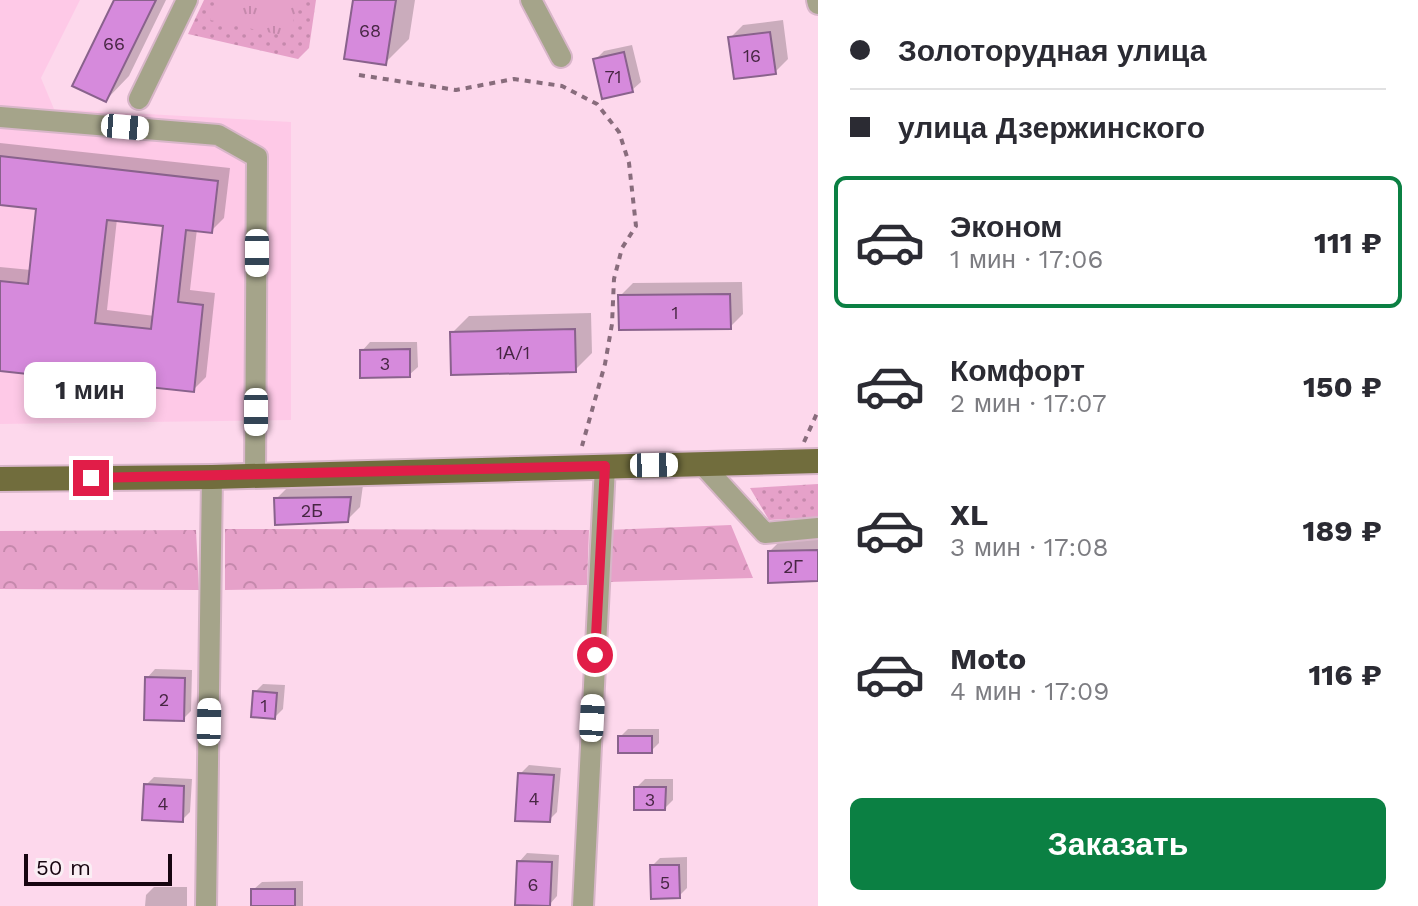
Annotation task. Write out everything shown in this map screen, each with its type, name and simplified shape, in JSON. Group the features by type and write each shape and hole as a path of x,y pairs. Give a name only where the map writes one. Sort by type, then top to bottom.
{"main road":[{"path":"0,479 212,477 807,462"}],"street":[{"path":"139,99 187,0"},
{"path":"531,0 561,57"},
{"path":"0,117 218,135 257,157 255,476"},
{"path":"702,464 765,533 818,528"},
{"path":"583,906 605,466"},
{"path":"206,906 212,477"}],"path":[{"path":"359,75 456,90 514,79 562,86 597,104 619,132 629,163 636,226 622,248 616,269 605,364 575,468"},
{"path":"807,462 818,411"}],"shaded area":[{"path":"0,0 80,0 41,78 54,109 291,122 291,420 0,424"}],"green space":[{"path":"204,0 316,0 309,48 298,59 188,34"},
{"path":"220,0 298,0 290,37 210,20"},
{"path":"818,484 818,517 769,520 750,488"},
{"path":"731,525 753,578 608,582 607,530"},
{"path":"225,529 589,530 587,585 225,590"},
{"path":"196,530 199,590 0,589 0,531"}],"building":[{"path":"114,0 156,0 106,102 72,86"},
{"path":"353,0 396,0 386,65 344,59"},
{"path":"770,32 776,74 734,79 728,37"},
{"path":"624,52 633,92 602,99 593,59"},
{"path":"0,156 218,181 212,233 186,230 178,302 203,305 194,392 0,371 0,281 28,284 36,209 0,205","holes":["107,220 163,226 151,329 95,323"]},
{"path":"730,294 731,329 619,330 618,295"},
{"path":"575,329 576,372 451,375 450,332"},
{"path":"410,349 410,377 360,378 360,350"},
{"path":"351,497 348,522 275,525 274,498"},
{"path":"818,550 818,581 768,583 768,551"},
{"path":"145,677 185,678 184,721 144,720"},
{"path":"253,691 277,693 275,719 251,717"},
{"path":"618,736 652,736 652,753 618,753"},
{"path":"518,773 554,775 550,822 515,821"},
{"path":"144,784 184,786 183,822 142,820"},
{"path":"634,787 666,787 665,810 634,810"},
{"path":"517,861 552,862 550,906 515,905"},
{"path":"650,865 679,865 680,898 651,899"},
{"path":"251,889 295,889 295,906 251,906"}],"route":[{"path":"91,478 605,466 595,655"}]}
